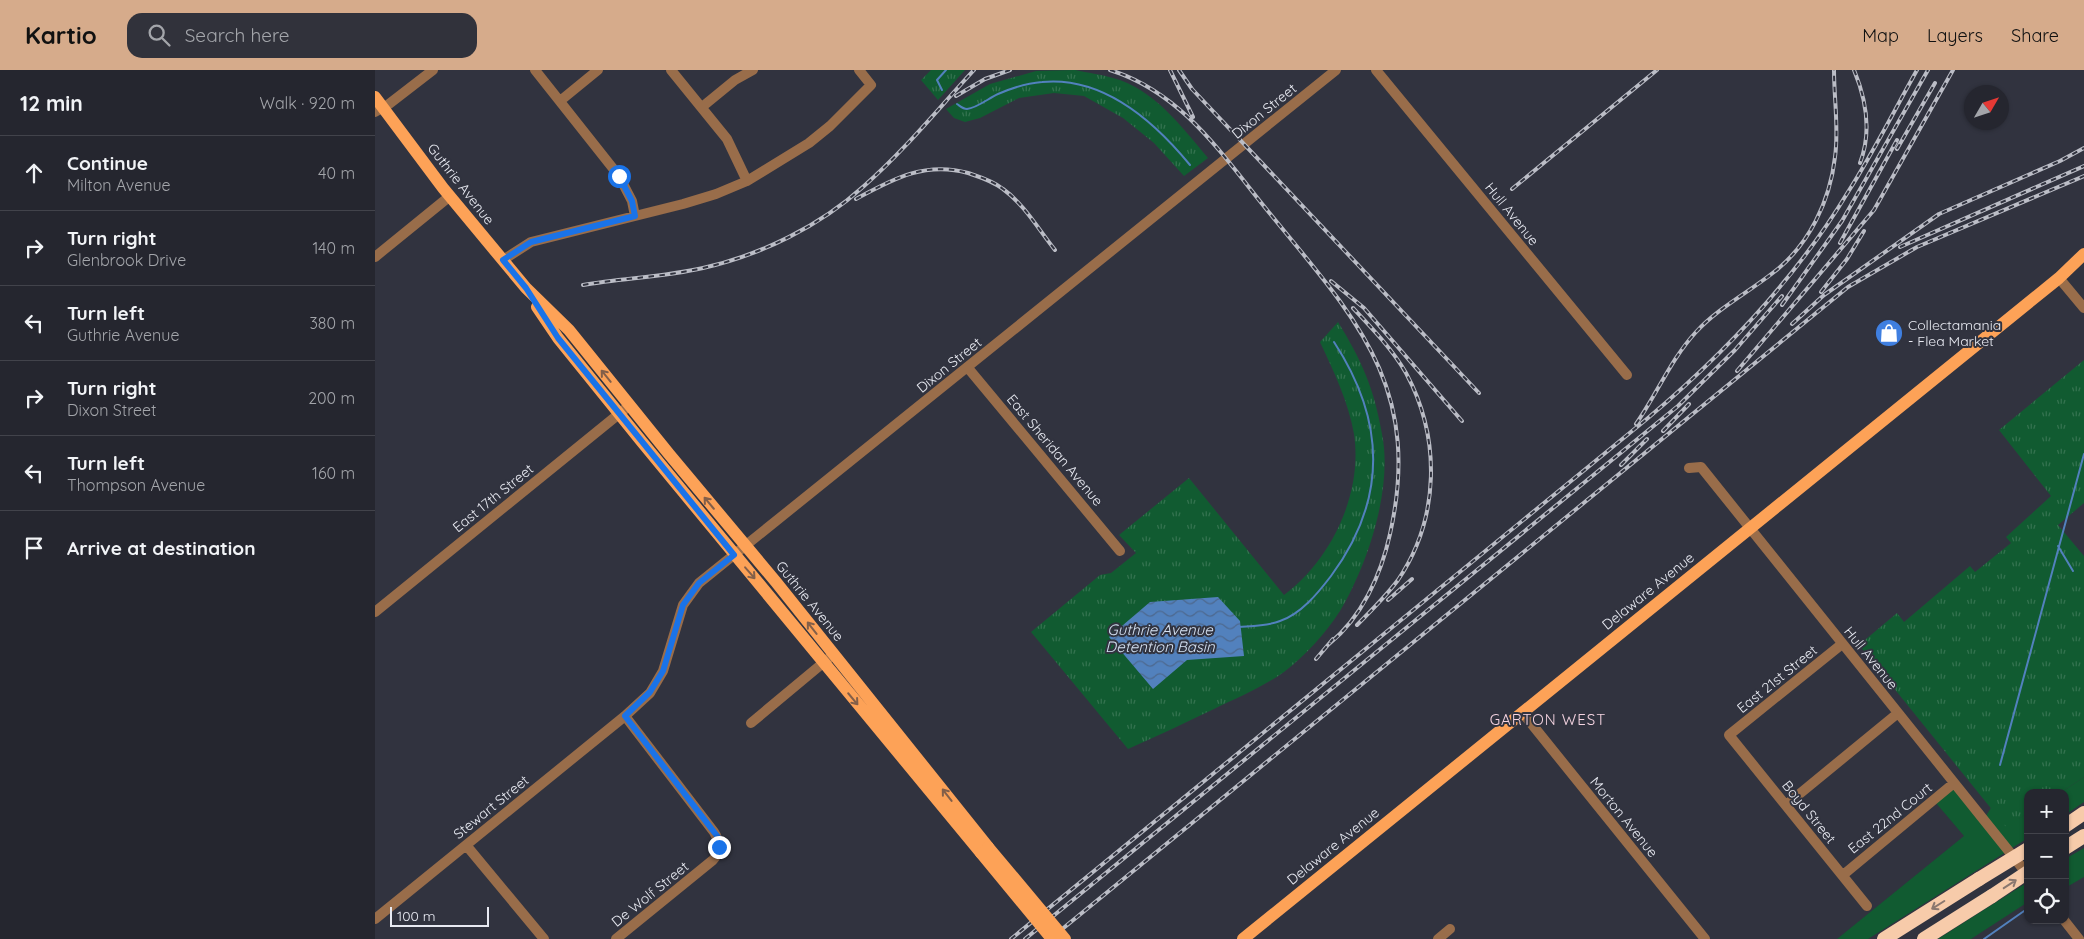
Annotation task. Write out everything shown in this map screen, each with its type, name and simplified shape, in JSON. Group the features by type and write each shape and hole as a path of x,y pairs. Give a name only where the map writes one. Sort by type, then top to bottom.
{"highway":[{"path":"2069,823 2084,813"},
{"path":"2069,845 2084,836"},
{"path":"1884,939 2024,851"},
{"path":"1924,939 2024,876"}],"main road":[{"name":"Guthrie Avenue","path":"375,97 379,110 526,288 569,330 745,546 777,582 1052,939"},
{"name":"Delaware Avenue","path":"1247,938 1522,712 2059,278 2084,254"},
{"name":"Delaware Avenue","path":"2071,267 2084,259"},
{"name":"Guthrie Avenue","path":"526,288 558,338 823,663 1065,939"}],"street":[{"path":"379,110 433,70"},
{"path":"535,70 619,176 632,201 635,216"},
{"path":"560,101 598,70"},
{"path":"671,70 727,139 747,181"},
{"path":"702,107 735,80 753,70"},
{"path":"503,260 531,242 691,202 747,181 809,143 831,126 871,85 859,70"},
{"name":"Dixon Street","path":"625,716 650,692 663,671 683,605 699,583 1336,70"},
{"name":"Hull Avenue","path":"1376,70 1627,375"},
{"path":"375,257 450,196"},
{"path":"2059,278 2084,308"},
{"name":"East Sheridan Avenue","path":"968,368 1120,551"},
{"name":"East 17th Street","path":"375,612 629,405"},
{"name":"Hull Avenue","path":"1689,468 1701,467 2024,869"},
{"name":"East 21st Street","path":"1729,735 1842,644"},
{"path":"751,723 834,655"},
{"name":"Morton Avenue","path":"1522,712 1705,939"},
{"path":"1786,805 1898,713"},
{"name":"Stewart Street","path":"375,919 625,716"},
{"name":"De Wolf Street","path":"616,939 713,860 719,847 718,837 625,716"},
{"name":"Boyd Street","path":"1729,735 1867,906"},
{"name":"East 22nd Court","path":"1843,875 1954,783"},
{"path":"466,845 544,939"},
{"path":"2067,924 2079,939"},
{"path":"1438,939 1450,929"}],"green space":[{"path":"931,70 965,70 938,100 921,80"},
{"path":"1075,70 1113,78 1128,83 1141,91 1154,100 1177,122 1208,158 1184,176 1154,143 1123,118 1084,96 1054,93 1019,98 980,118 965,122 954,118 946,109 990,84 1036,71"},
{"path":"1338,322 1354,349 1371,389 1379,418 1385,455 1384,478 1376,525 1360,571 1350,592 1340,611 1322,636 1300,659 1284,672 1250,692 1128,749 1031,632 1100,575 1111,573 1136,553 1119,535 1189,478 1284,595 1301,580 1316,564 1340,524 1353,480 1356,457 1354,434 1340,387 1320,342"},
{"path":"2084,360 2084,503 2058,525 2084,556 2084,777 2066,789 2024,789 2024,816 2006,827 1859,645 1897,613 1904,622 1970,566 1975,572 2011,543 2006,537 2051,496 1999,430"},
{"path":"2084,777 2084,802 2069,812 2069,789 2066,789"},
{"path":"1954,789 2006,852 1868,939 1837,939 1964,836 1936,803"},
{"path":"1996,799 2018,819 2024,815 2024,840 2012,848 1986,816"},
{"path":"2084,848 2084,877 2069,886 2069,879 2069,857"},
{"path":"2024,885 2024,905 1971,939 1938,939"}],"water":[{"name":"Guthrie Avenue Detention Basin","path":"1218,597 1240,621 1244,656 1187,660 1153,689 1109,637 1150,602"}],"waterway":[{"path":"942,90 937,80 946,70"},
{"path":"957,104 967,109 971,108 1003,92 1020,86 1042,82 1064,82 1086,86 1106,94 1143,118 1190,165"},
{"path":"1239,627 1275,623 1288,618 1302,608 1315,596 1331,576 1350,547 1363,518 1370,489 1373,459 1370,430 1363,401 1351,371 1334,342"},
{"path":"2000,765 2084,454"},
{"path":"2058,546 2073,571"},
{"path":"1984,939 2024,911"}],"railway":[{"path":"583,285 703,268 746,255 789,237 828,214 879,173 974,70"},
{"path":"956,96 985,79 1010,70"},
{"path":"1110,70 1135,80 1157,93 1178,108 1214,144 1325,281 1351,317 1372,353 1388,392 1397,434 1398,481 1390,534 1381,565 1369,594 1351,621 1329,644"},
{"path":"1170,70 1193,117"},
{"path":"1179,70 1192,89 1479,393"},
{"path":"1512,189 1657,70"},
{"path":"1636,424 1687,342 1714,315 1774,272 1786,261 1798,249 1816,221 1828,190 1835,157 1834,70"},
{"path":"1854,70 1862,92 1867,128 1864,151 1860,163"},
{"path":"1011,939 1648,418 1704,368 1757,314 1805,255 1857,177 1917,70"},
{"path":"1782,305 1842,221 1928,70"},
{"path":"1737,371 1874,210 1953,70"},
{"path":"1897,149 1935,83"},
{"path":"1840,243 1897,140"},
{"path":"1792,324 1824,295 1939,214 2060,161 2084,148"},
{"path":"1900,247 2084,166"},
{"path":"856,199 910,174 938,169 968,173 995,184 1011,195 1055,250"},
{"path":"1050,939 1848,287 1917,247 2084,176"},
{"path":"1821,292 1847,259 1864,231"},
{"path":"1331,281 1364,308 1462,421"},
{"path":"1025,939 1678,406 1735,350 1782,296"},
{"path":"1353,308 1388,347 1406,373 1417,398 1425,424 1430,451 1431,478 1422,531 1412,556 1398,580 1357,625"},
{"path":"1663,431 1689,404"},
{"path":"1621,465 1647,439"},
{"path":"1388,600 1412,579"},
{"path":"1316,659 1333,639"}],"place":[{"name":"Collectamania - Flea Market","path":"1889,333"}],"district":[{"name":"GARTON WEST","path":"1548,720"}],"route":[{"path":"619,176 632,201 635,216 531,242 503,260 526,288 558,338 734,555 699,583 683,605 667,651 663,671 650,692 625,716 675,784 718,837 719,847"}]}
